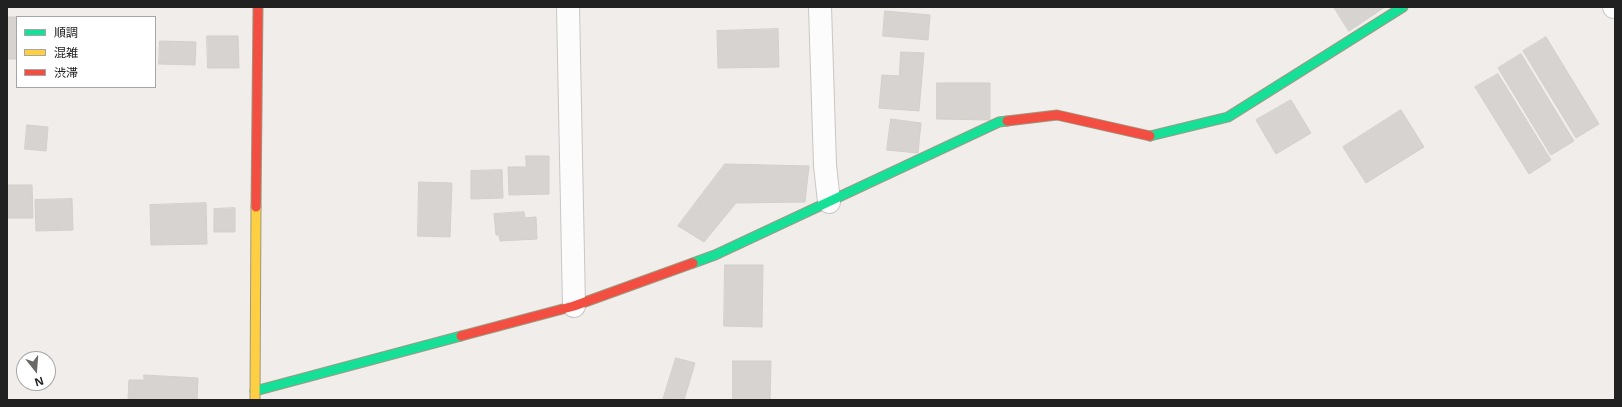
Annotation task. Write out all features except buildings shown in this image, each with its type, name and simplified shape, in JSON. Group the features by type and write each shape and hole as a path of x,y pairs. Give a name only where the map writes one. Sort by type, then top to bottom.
{"street":[{"path":"258,7 255,396 574,306 715,255 999,122 1057,115 1152,136 1228,117 1403,7"},
{"path":"568,7 574,306"},
{"path":"820,7 825,165 829,202"}],"traffic: fast":[{"path":"1150,136 1228,117 1403,7"},
{"path":"693,263 715,255 999,122 1007,121"},
{"path":"255,391 461,336"}],"traffic: slow":[{"path":"255,400 256,207"}],"traffic: jam":[{"path":"256,207 258,7"},
{"path":"1007,121 1057,115 1150,136"},
{"path":"461,336 574,306 693,263"}]}
